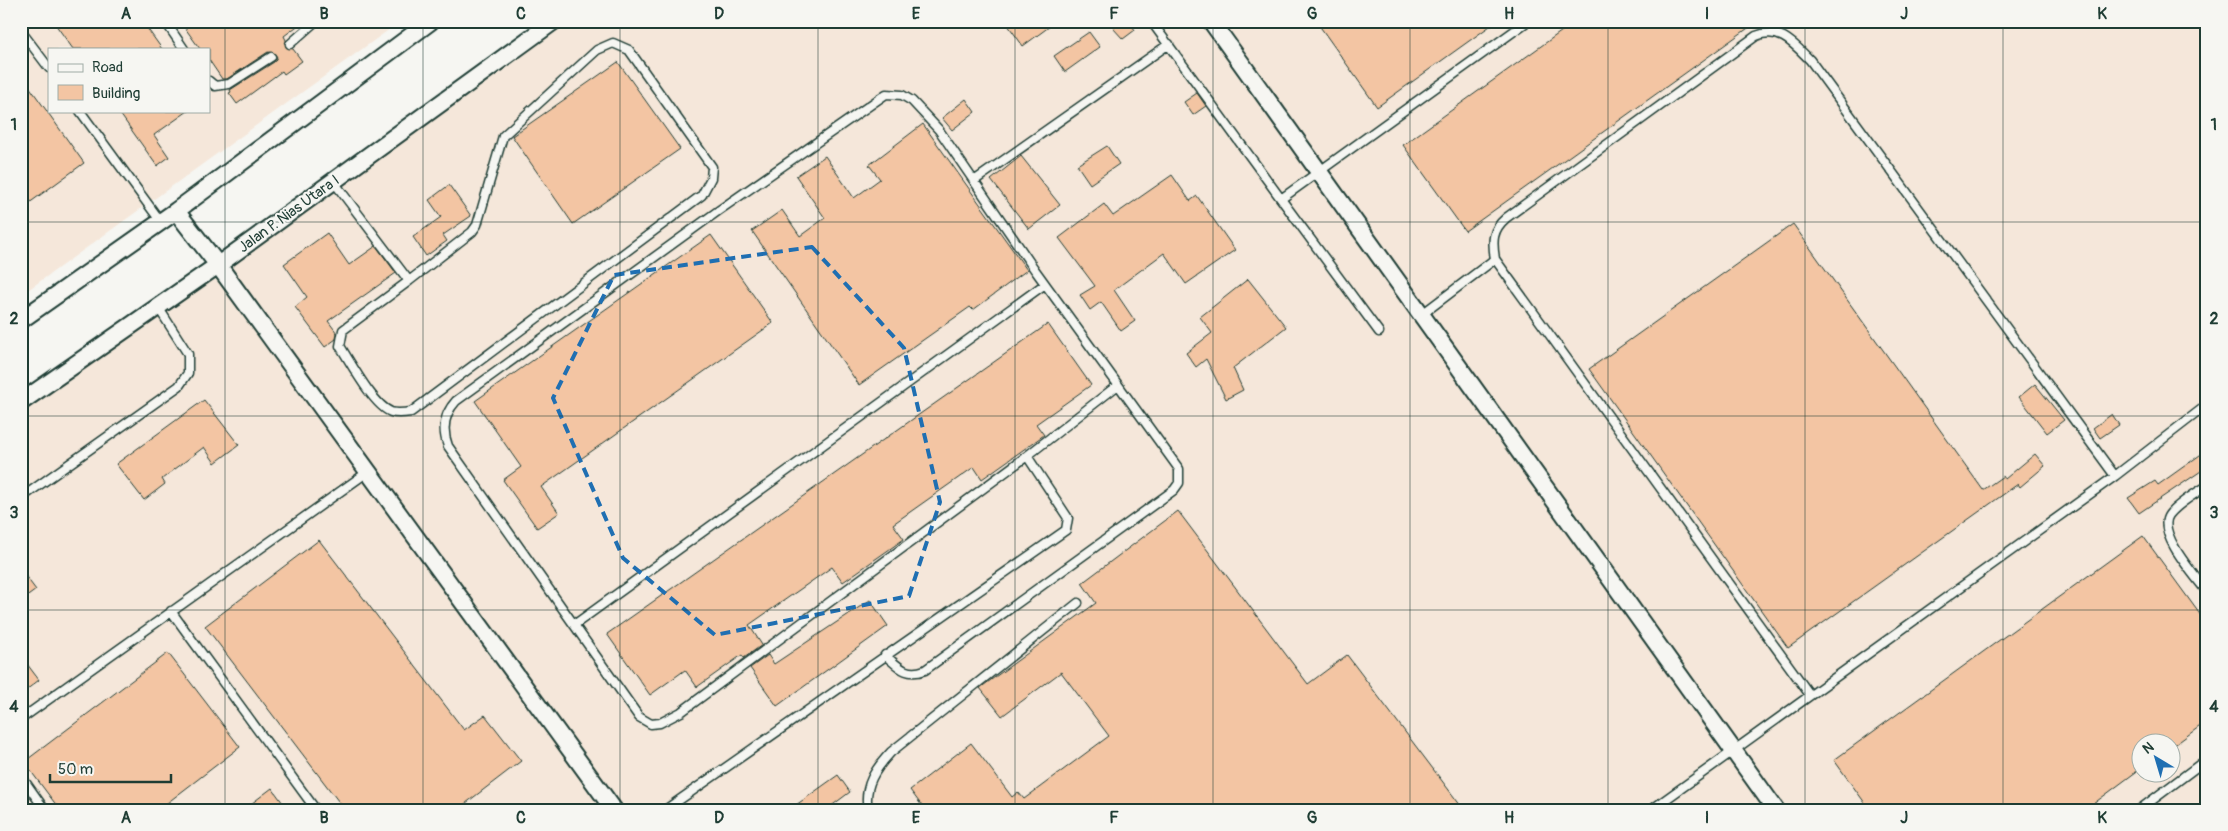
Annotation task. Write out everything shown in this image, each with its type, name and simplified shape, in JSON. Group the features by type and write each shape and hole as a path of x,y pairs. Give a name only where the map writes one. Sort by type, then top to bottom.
{"street":[{"name":"Jalan P. Nias Utara I","path":"21,402 218,266 554,21"},
{"path":"1211,21 1776,810"},
{"path":"21,320 161,222 429,22"},
{"path":"176,211 369,472 614,810"}],"lane":[{"path":"165,21 183,48"},
{"path":"290,44 316,21"},
{"path":"1151,21 1379,332"},
{"path":"1281,199 1528,21"},
{"path":"21,31 48,67"},
{"path":"1810,695 1495,258 1492,243 1494,234 1506,218 1756,36 1764,32 1774,32 1791,41 1810,60 2115,476"},
{"path":"613,43 629,50 712,167 711,178 702,195 411,412 401,413 391,412 377,401 340,346 343,330 409,281 472,232 477,225 503,136 596,50 613,43"},
{"path":"974,181 1169,44"},
{"path":"210,82 215,86 229,84 271,57"},
{"path":"885,656 904,672 915,674 925,670 1174,490 1179,483 1179,469 1045,284 939,130 912,101 902,95 886,94 718,211 450,408 446,414 444,429 448,446 574,625 646,723 660,722 681,712 1027,456 1118,385"},
{"path":"81,112 161,222"},
{"path":"334,182 409,281"},
{"path":"1421,315 1495,258"},
{"path":"574,625 1045,284"},
{"path":"21,498 180,386 188,373 188,354 158,307"},
{"path":"1651,810 2115,476 2207,405"},
{"path":"665,810 1066,530 1068,518 1027,456"},
{"path":"21,719 369,472"},
{"path":"2207,486 2170,514 2166,527 2168,538 2207,592"},
{"path":"868,810 868,785 882,762 891,752 1078,603"},
{"path":"171,611 316,810"},
{"path":"2139,810 2207,758"},
{"path":"21,776 45,810"}],"highlighted area":[{"path":"812,247 904,348 940,502 909,596 715,635 623,558 553,398 614,275"}],"shaded area":[{"path":"21,21 401,21 21,295"},
{"path":"570,21 2207,21 2207,810 21,810 21,412"}],"building":[{"path":"53,21 142,21 161,48 72,48"},
{"path":"180,21 304,21 284,36 286,47 293,49 302,61 284,74 282,71 237,104 229,93 231,92 230,90 274,62 277,57 275,54 268,52 227,79 222,79 210,61 210,48 199,48"},
{"path":"1005,21 1057,21 1023,46"},
{"path":"1121,21 1129,21 1135,30 1123,39 1113,28"},
{"path":"1316,21 1497,21 1377,107"},
{"path":"1576,21 1758,21 1465,231 1403,145"},
{"path":"1089,32 1100,47 1065,72 1054,56"},
{"path":"618,62 680,149 573,224 512,136"},
{"path":"21,75 84,163 21,209"},
{"path":"1197,93 1206,106 1193,115 1184,102"},
{"path":"966,99 975,112 952,130 942,118"},
{"path":"119,112 187,112 154,135 169,157 157,166"},
{"path":"923,124 1027,270 973,310 970,307 859,385 752,231 782,210 800,236 825,218 796,176 825,156 854,198 880,179 869,165"},
{"path":"1107,146 1119,164 1090,184 1077,165"},
{"path":"1021,156 1060,205 1029,229 991,180"},
{"path":"1172,175 1190,201 1197,196 1235,250 1186,284 1164,253 1114,290 1135,321 1121,331 1101,302 1090,310 1080,295 1095,286 1059,238 1104,204 1113,216"},
{"path":"449,185 471,216 443,235 447,241 426,256 413,237 441,217 429,200"},
{"path":"1793,224 1983,490 2003,476 2005,479 2035,454 2045,466 2020,487 2018,484 1788,648 1589,369"},
{"path":"327,233 349,265 376,246 396,273 328,321 337,333 336,339 325,347 295,307 307,297 284,264"},
{"path":"711,235 773,323 541,487 559,513 537,528 503,480 521,467 475,401"},
{"path":"1248,279 1286,327 1233,368 1243,390 1226,399 1206,359 1196,367 1186,353 1212,333 1200,317"},
{"path":"1048,324 1091,385 1036,424 1044,435 982,479 974,467 893,524 904,539 843,582 832,567 749,625 762,645 744,658 742,655 697,687 685,670 650,695 607,634"},
{"path":"2035,384 2064,420 2047,433 2019,397"},
{"path":"204,400 239,445 215,463 204,447 162,479 165,484 144,500 116,464"},
{"path":"2112,414 2119,425 2100,438 2093,428"},
{"path":"2207,450 2207,467 2139,513 2128,498 2155,481 2158,485"},
{"path":"1178,511 1308,684 1347,655 1464,810 925,810 910,790 971,743 1012,797 1018,792 1024,799 1109,736 1061,672 1002,716 980,688 1096,603 1082,583"},
{"path":"2143,536 2207,624 2207,721 2180,741 2180,734 2130,734 2130,776 2085,810 1870,810 1834,760"},
{"path":"319,540 464,730 485,715 521,761 457,810 345,810 205,626"},
{"path":"21,570 36,590 21,601"},
{"path":"870,600 888,626 777,706 750,668 768,655 774,664"},
{"path":"168,653 240,747 158,810 60,810 24,762"},
{"path":"21,656 39,680 21,694"},
{"path":"838,775 850,792 826,810 789,810"},
{"path":"272,788 288,810 243,810"}]}
